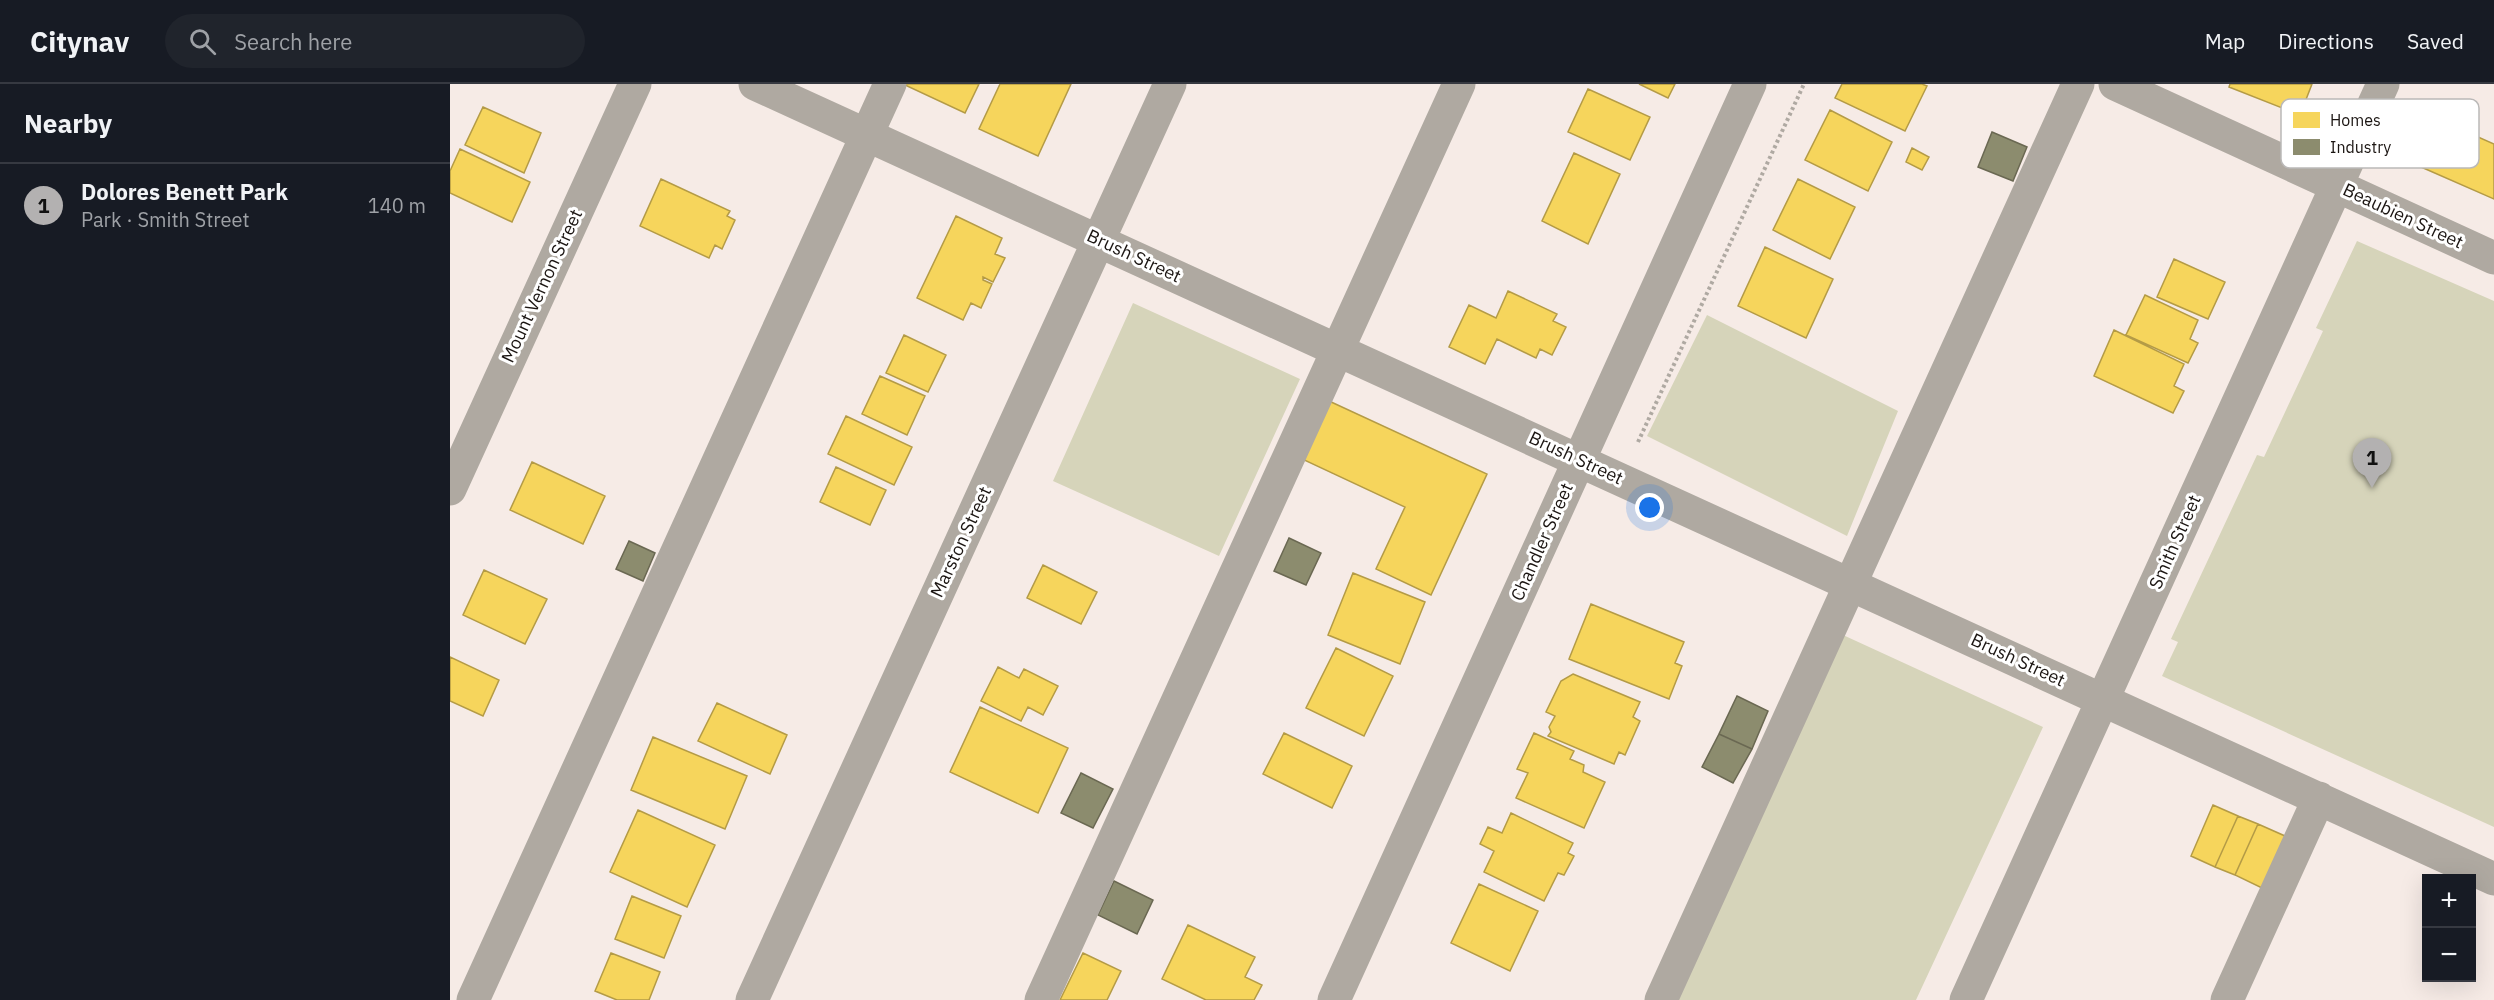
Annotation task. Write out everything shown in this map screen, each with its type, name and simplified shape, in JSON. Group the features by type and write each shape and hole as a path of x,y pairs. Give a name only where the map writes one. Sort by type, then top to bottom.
{"street":[{"name":"Mount Vernon Street","path":"450,489 635,84"},
{"name":"Brush Street","path":"755,84 2494,879"},
{"path":"473,1000 890,84"},
{"name":"Marston Street","path":"752,1000 1170,84"},
{"path":"1041,1000 1459,84"},
{"name":"Chandler Street","path":"1334,1000 1750,84"},
{"path":"1661,1000 2078,84"},
{"name":"Beaubien Street","path":"2115,84 2281,160"},
{"name":"Smith Street","path":"2376,99 2383,84"},
{"name":"Beaubien Street","path":"2298,168 2494,258"},
{"name":"Smith Street","path":"1966,1000 2345,168"},
{"path":"2227,1000 2319,798"}],"path":[{"path":"1638,442 1804,84"}],"shaded area":[{"path":"2357,241 2494,301 2494,827 2162,676 2178,642 2171,639 2257,455 2264,457 2323,331 2316,328"},
{"path":"1133,303 1300,379 1219,556 1053,481"},
{"path":"1707,315 1898,411 1847,536 1647,436"},
{"path":"1843,635 2043,727 1916,1000 1674,1000"}],"building: Homes":[{"path":"903,84 979,84 965,113"},
{"path":"1000,84 1071,84 1038,156 979,129"},
{"path":"1639,84 1675,84 1668,98"},
{"path":"1842,84 1922,84 1927,86 1905,131 1835,98"},
{"path":"2230,84 2312,84 2306,99 2281,99 2281,108 2229,87"},
{"path":"1588,89 1650,117 1630,160 1568,132"},
{"path":"483,107 541,133 524,173 465,145"},
{"path":"1830,110 1892,142 1868,191 1805,160"},
{"path":"2479,137 2494,144 2494,199 2423,168 2479,168"},
{"path":"1912,148 1929,157 1922,170 1906,162"},
{"path":"460,149 530,182 512,222 450,193 450,171"},
{"path":"1574,153 1620,174 1588,244 1542,221"},
{"path":"661,179 730,211 727,216 735,220 722,249 715,245 709,258 640,226"},
{"path":"1798,179 1855,207 1830,259 1773,230"},
{"path":"956,216 1002,238 995,254 1005,258 993,282 983,277 983,280 992,284 981,308 971,303 963,320 917,298"},
{"path":"1765,247 1833,279 1806,338 1738,306"},
{"path":"2174,259 2225,282 2208,319 2157,297"},
{"path":"1508,291 1557,314 1553,321 1566,327 1552,355 1540,349 1536,358 1497,339 1485,364 1449,347 1469,305 1496,318"},
{"path":"2145,295 2198,320 2190,339 2198,343 2188,363 2126,335"},
{"path":"2114,330 2184,364 2174,386 2184,391 2173,413 2094,376"},
{"path":"904,335 946,355 928,392 886,373"},
{"path":"880,376 925,396 907,435 862,414"},
{"path":"1329,401 1487,474 1431,595 1376,569 1405,507 1302,459"},
{"path":"846,416 912,447 894,485 828,454"},
{"path":"532,462 605,496 583,544 510,510"},
{"path":"836,467 886,490 870,525 820,502"},
{"path":"1043,565 1097,592 1081,624 1027,598"},
{"path":"484,570 547,599 525,644 463,615"},
{"path":"1353,573 1425,602 1400,664 1328,635"},
{"path":"1591,604 1684,642 1675,663 1682,666 1669,699 1569,659"},
{"path":"1336,648 1393,676 1364,736 1306,708"},
{"path":"450,657 499,680 483,716 450,701"},
{"path":"998,667 1019,678 1024,669 1058,686 1043,715 1028,707 1021,721 981,701"},
{"path":"1573,674 1640,702 1633,717 1640,721 1625,755 1619,752 1614,764 1548,736 1551,732 1549,727 1555,716 1546,712 1561,681"},
{"path":"717,703 787,735 770,774 698,741"},
{"path":"980,707 1068,748 1038,813 950,772"},
{"path":"1284,733 1352,766 1332,808 1263,774"},
{"path":"1534,733 1574,751 1570,759 1584,765 1583,772 1605,782 1584,828 1516,798 1528,773 1517,769"},
{"path":"653,737 747,776 725,829 631,790"},
{"path":"2213,805 2238,816 2215,867 2191,856"},
{"path":"638,810 715,845 687,907 610,872"},
{"path":"1511,813 1573,843 1568,853 1574,856 1564,875 1558,873 1544,901 1484,872 1494,851 1480,844 1488,827 1502,833"},
{"path":"2238,816 2258,824 2235,875 2215,867"},
{"path":"2258,824 2285,836 2262,888 2235,875"},
{"path":"1479,884 1538,911 1510,971 1451,943"},
{"path":"632,896 681,916 664,958 615,939"},
{"path":"1188,925 1255,957 1245,977 1262,985 1254,1000 1206,1000 1162,979"},
{"path":"611,953 660,972 649,1000 617,1000 595,991"},
{"path":"1083,953 1121,971 1107,1000 1060,1000"}],"building: Industry":[{"path":"1992,132 2027,147 2013,181 1978,167"},
{"path":"1289,538 1321,553 1306,585 1274,571"},
{"path":"629,541 655,553 643,581 616,569"},
{"path":"1737,696 1768,711 1752,749 1719,734"},
{"path":"1719,734 1752,749 1733,783 1702,767"},
{"path":"1081,773 1113,789 1093,828 1061,813"},
{"path":"1114,881 1153,900 1137,934 1098,915"}],"place":[{"name":"Dolores Benett Park","path":"2372,488"}]}
